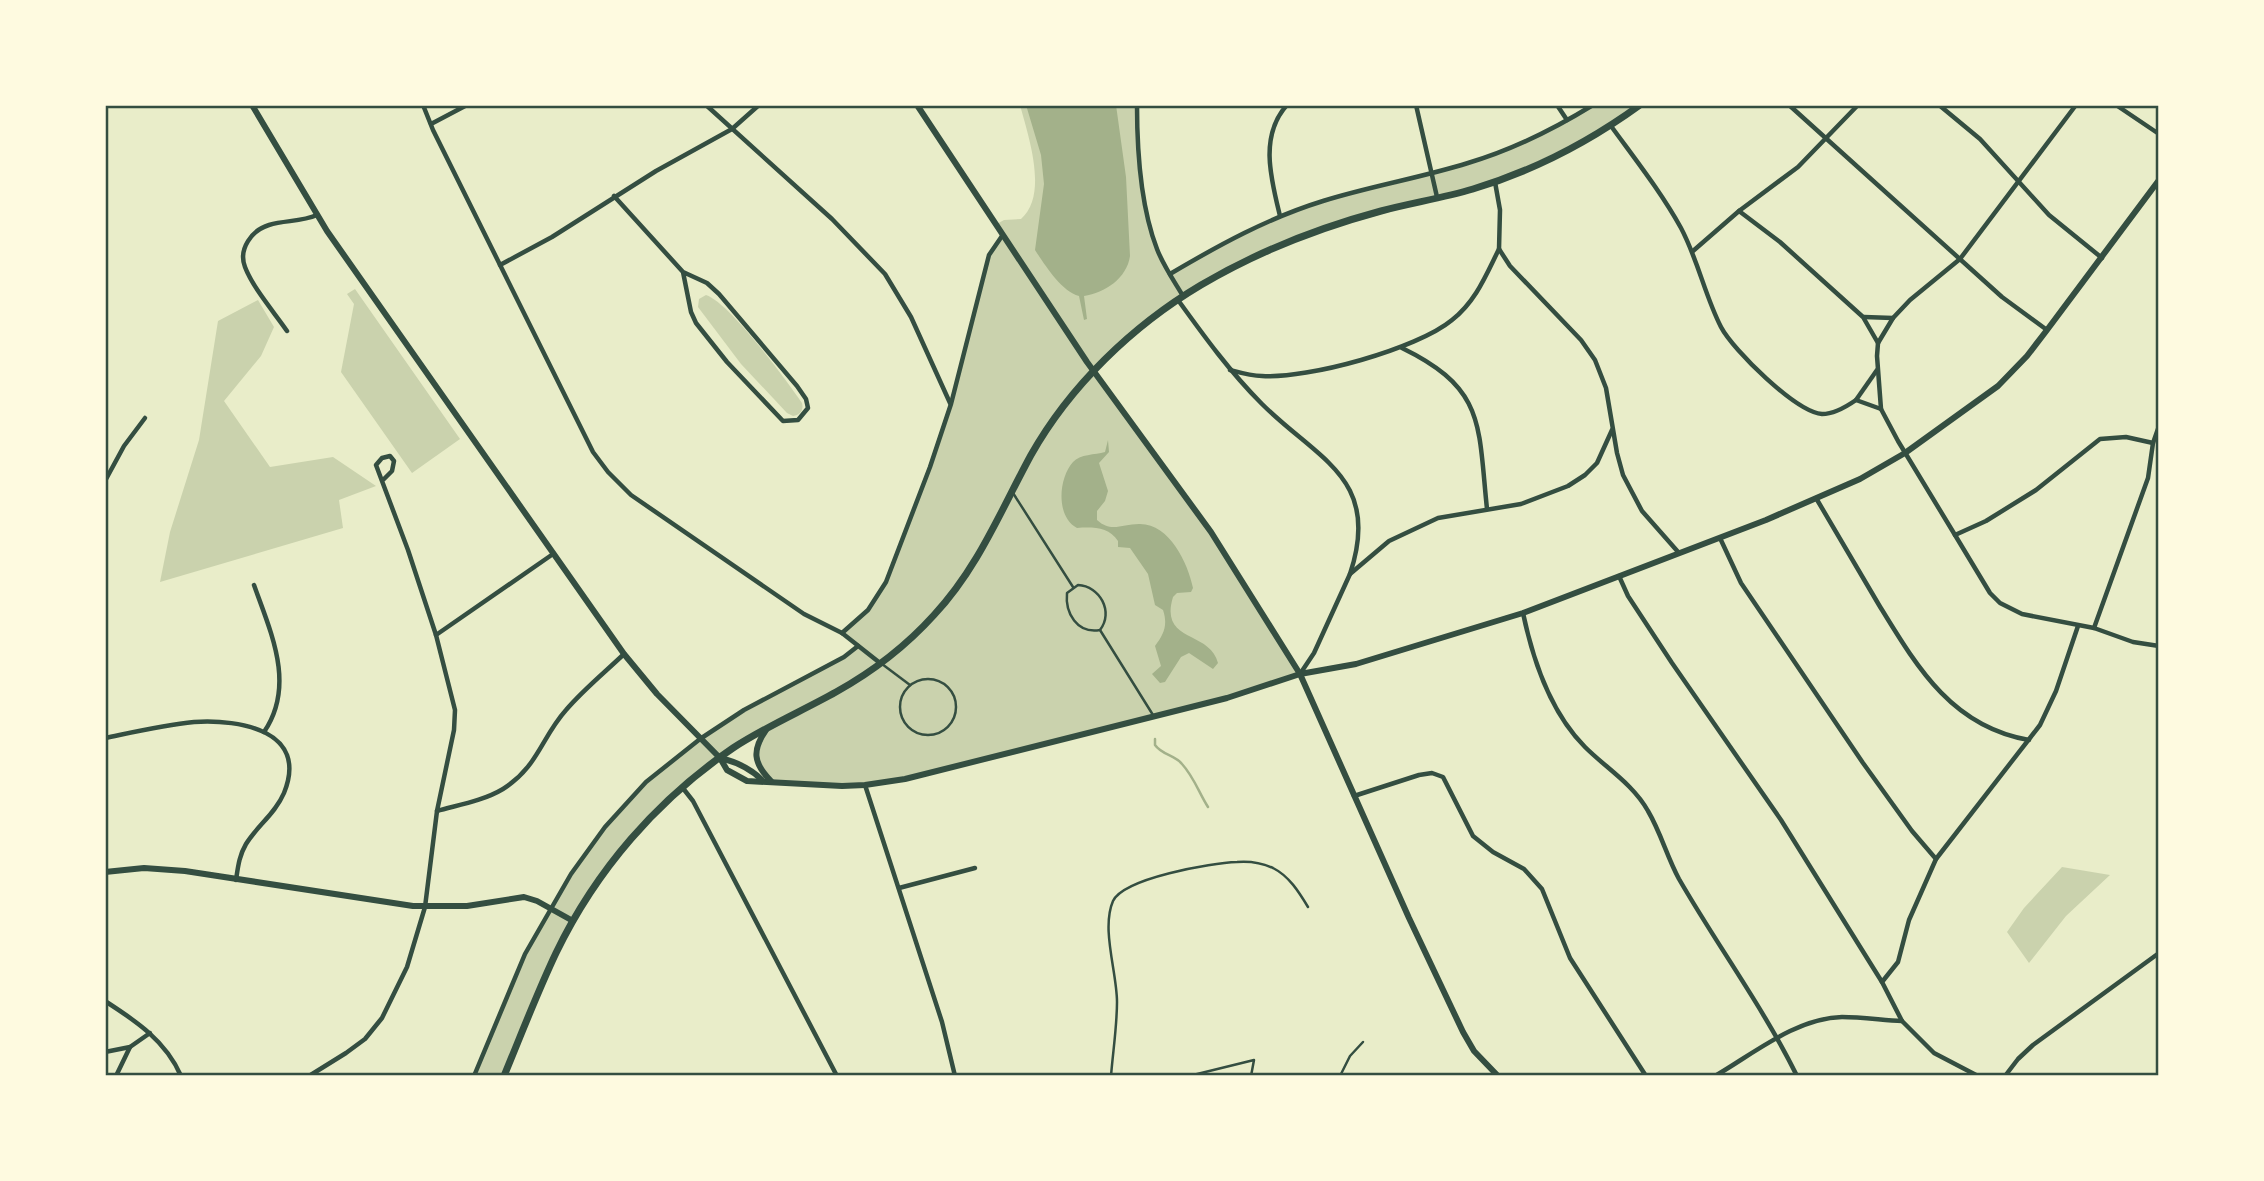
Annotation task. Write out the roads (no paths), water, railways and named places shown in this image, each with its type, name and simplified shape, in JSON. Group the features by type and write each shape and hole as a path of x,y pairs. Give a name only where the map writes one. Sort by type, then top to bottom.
{"main road":[{"path":"504,1076 549,968 573,921 624,846 682,786 720,758 881,664 915,634 955,591 982,551 1044,434 1066,401 1093,371 1181,298 1249,259 1291,240 1354,218 1494,182 1551,159 1640,105"}],"street":[{"path":"252,105 317,215 624,654 657,694 720,758 733,761 762,780 811,785 865,785 905,779 1227,698 1300,674 1356,664 1524,613 1720,538 1860,479 1905,453 1998,386 2027,356 2159,180"},
{"path":"423,105 593,452 613,478 656,513 804,614 842,633 881,664"},
{"path":"430,124 467,105"},
{"path":"706,105 832,219 885,274 911,317 951,404"},
{"path":"500,265 552,237 614,197 732,129 759,105"},
{"path":"917,105 1093,371 1211,533 1300,674 1463,1032 1474,1051 1498,1076"},
{"path":"1138,105 1139,154 1151,229 1157,252 1181,298 1230,370 1264,406 1328,459 1342,477 1358,513 1360,531 1350,574 1314,653 1300,674"},
{"path":"1280,216 1272,173 1270,136 1275,121 1287,105"},
{"path":"1416,105 1437,197"},
{"path":"1557,105 1567,120"},
{"path":"1170,274 1217,246 1280,216 1346,194 1432,173 1506,149 1553,129 1593,105"},
{"path":"1789,105 2017,309 2047,330"},
{"path":"1693,251 1739,211 1798,167 1858,105"},
{"path":"1939,105 1980,139 2049,215 2102,258"},
{"path":"1878,343 1893,318 1910,300 1960,259 2076,105"},
{"path":"2116,105 2159,134"},
{"path":"1611,125 1658,191 1693,251 1722,329 1764,376 1794,401 1821,414 1833,412 1856,400 1878,369"},
{"path":"1230,370 1264,377 1282,376 1402,348 1434,333 1467,306 1482,285 1499,249 1500,210 1494,182"},
{"path":"614,197 683,272 707,283 719,294 797,386 806,399 808,408 798,420 783,421 772,412 696,323 691,312 683,272"},
{"path":"1739,211 1780,242 1863,317 1878,343 1881,409 1990,593 2000,603 2022,614 2094,628 2133,642 2159,646"},
{"path":"287,331 247,271 243,259 246,246 252,235 268,225 299,221 317,215"},
{"path":"842,633 868,610 886,582 951,404 989,255 1002,236"},
{"path":"1499,249 1510,266 1581,340 1595,360 1606,388 1612,430 1623,475 1642,511 1679,554"},
{"path":"1863,317 1893,318"},
{"path":"1402,348 1446,374 1469,402 1480,444 1487,509"},
{"path":"1856,400 1881,409"},
{"path":"105,481 124,446 145,418"},
{"path":"2094,628 2148,478 2152,443 2159,426"},
{"path":"1350,574 1389,541 1438,518 1521,504 1568,486 1597,463 1612,430"},
{"path":"1955,535 1986,521 2019,501 2100,439 2126,437 2152,443"},
{"path":"309,1076 365,1039 382,1018 407,967 425,907 437,811 451,751 455,710 436,635 376,465 382,458 390,456 394,461 393,468 382,481"},
{"path":"1816,498 1908,653 1926,677 1947,700 1987,729 2029,740"},
{"path":"1720,538 1741,583 1863,763 1912,831 1936,859"},
{"path":"436,635 553,554"},
{"path":"1619,576 1628,596 1781,820 1882,982 1902,1021 1934,1053 1978,1076"},
{"path":"254,585 276,647 281,691 274,715 264,732"},
{"path":"1524,613 1541,673 1559,714 1585,747 1621,779 1649,811 1679,879 1778,1038 1797,1076"},
{"path":"1882,982 1898,962 1909,920 1936,859 2029,740 2049,708 2078,626"},
{"path":"474,1076 524,954 576,867 605,827 652,777 700,738 744,710 844,657 858,646"},
{"path":"437,811 490,795 527,770 565,712 624,654"},
{"path":"105,738 196,722 234,723 264,732 280,741 289,758 288,779 280,802 244,846 236,880"},
{"path":"765,730 756,746 756,758 764,774 772,782"},
{"path":"1354,796 1419,775 1432,773 1443,777 1473,836 1493,852 1524,869 1542,889 1570,958 1646,1076"},
{"path":"865,785 942,1022 955,1076"},
{"path":"682,786 837,1076"},
{"path":"105,872 144,868 185,871 425,907 467,906 524,897 573,921"},
{"path":"899,888 975,868"},
{"path":"2005,1076 2018,1059 2042,1038 2159,953"},
{"path":"105,1001 150,1033 171,1058 181,1076"},
{"path":"1715,1076 1778,1038 1825,1019 1842,1017 1902,1021"},
{"path":"105,1052 130,1047 150,1033"},
{"path":"116,1076 130,1047"}],"lane":[{"path":"1013,493 1073,587"},
{"path":"1088,586 1100,596 1106,611 1105,623 1100,630 1083,628 1071,617 1067,598 1073,587 1088,586"},
{"path":"1100,630 1153,715"},
{"path":"881,664 910,685"},
{"path":"918,680 936,680 951,691 955,709 948,725 932,734 923,734 907,726 902,718 901,700 910,685 918,680"},
{"path":"1111,1076 1117,1000 1110,940 1111,912 1113,902 1124,889 1144,880 1219,863 1257,863 1281,873 1291,881 1308,907"},
{"path":"1339,1076 1350,1056 1363,1042"},
{"path":"1189,1076 1254,1060 1251,1076"}],"waterway":[{"path":"1155,739 1155,745 1161,751 1179,761 1186,769 1208,807"}]}
